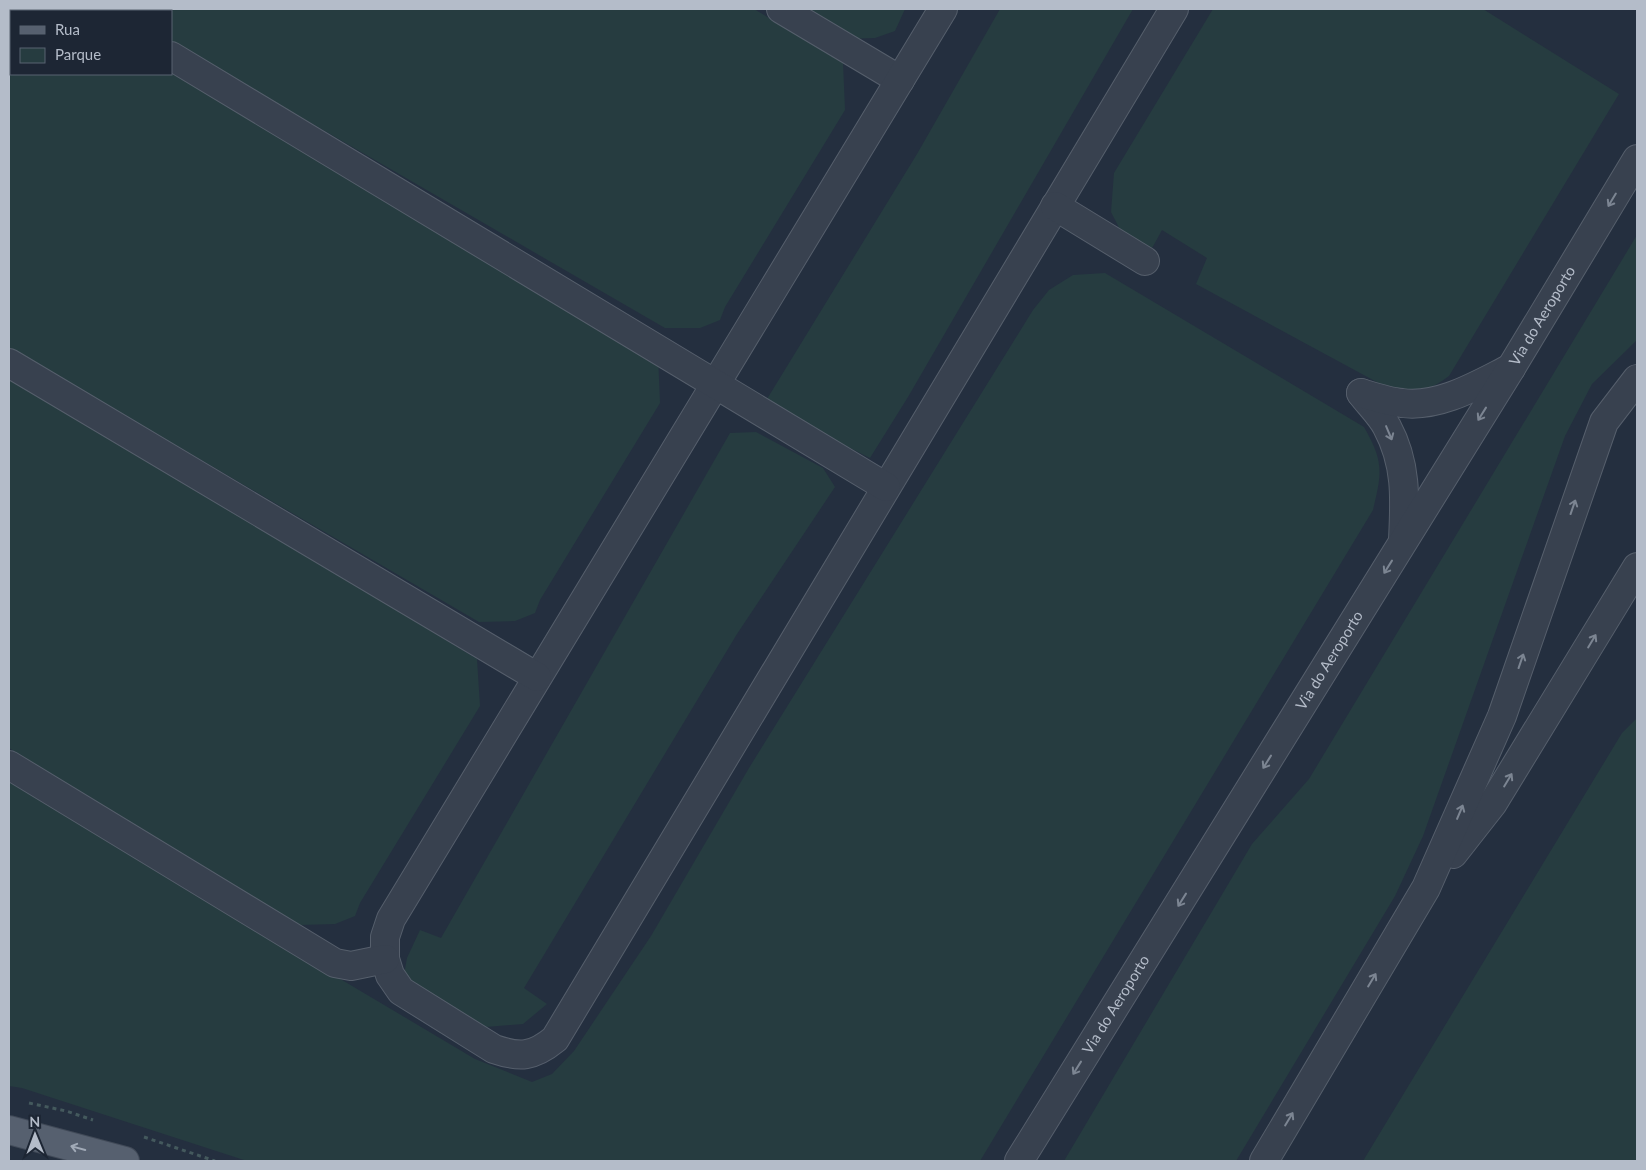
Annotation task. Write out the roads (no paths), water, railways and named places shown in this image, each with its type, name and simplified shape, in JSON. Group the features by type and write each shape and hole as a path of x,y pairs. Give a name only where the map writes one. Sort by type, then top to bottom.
{"main road":[{"path":"9,1130 125,1161"}],"street":[{"path":"781,9 900,80"},
{"path":"943,9 391,919 385,937 385,959 390,975 401,991 494,1049 510,1055 526,1055 542,1050 554,1039 1174,9"},
{"path":"172,57 886,487"},
{"name":"Via do Aeroporto","path":"1019,1161 1511,368 1637,158"},
{"path":"1056,206 1145,261"},
{"path":"9,363 537,677"},
{"path":"1403,543 1405,488 1399,457 1387,426 1361,393 1403,404 1431,402 1467,390 1511,368"},
{"path":"1264,1161 1426,888 1502,716 1604,422 1637,379"},
{"path":"1426,888 1494,803 1637,569"},
{"path":"9,765 335,963 351,966 385,959"}]}
